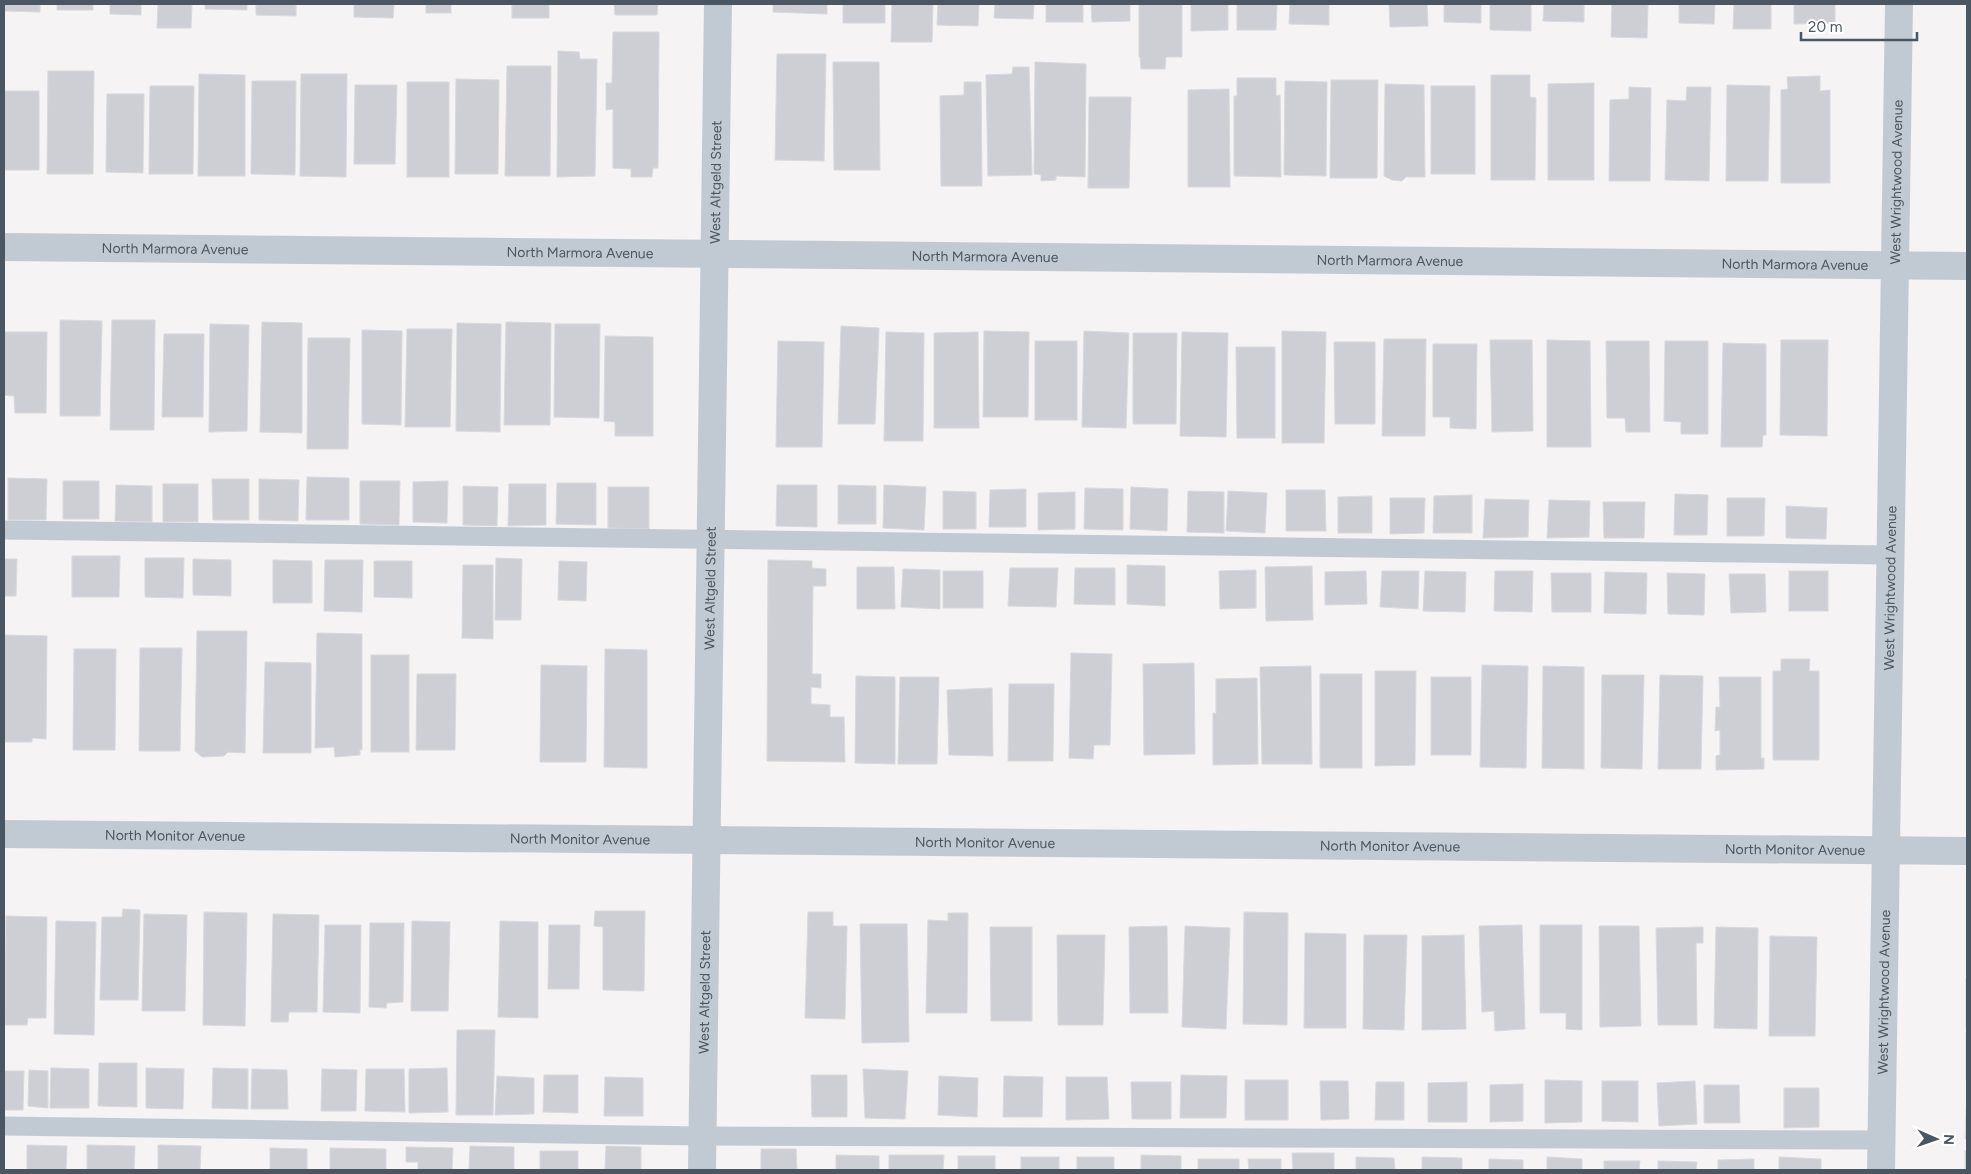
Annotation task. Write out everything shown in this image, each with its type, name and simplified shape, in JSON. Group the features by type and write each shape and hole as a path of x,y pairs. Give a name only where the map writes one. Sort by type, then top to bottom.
{"street":[{"name":"West Altgeld Street","path":"702,1170 718,4"},
{"name":"West Wrightwood Avenue","path":"1881,1170 1899,4"},
{"name":"North Marmora Avenue","path":"4,247 1967,266"},
{"name":"North Monitor Avenue","path":"4,834 1967,851"}],"lane":[{"path":"4,530 1890,555"},
{"path":"4,1126 703,1136 1882,1140"}],"building":[{"path":"5,4 40,4 40,12 5,11"},
{"path":"57,4 93,4 93,10 57,10"},
{"path":"110,4 141,4 141,15 110,14"},
{"path":"158,4 192,4 191,28 157,28"},
{"path":"205,4 247,4 247,10 205,9"},
{"path":"256,4 296,4 296,16 256,15"},
{"path":"354,4 394,4 393,18 354,17"},
{"path":"426,4 451,4 451,13 426,13"},
{"path":"512,4 549,4 549,18 512,18"},
{"path":"614,4 658,4 657,15 615,15"},
{"path":"773,4 827,4 827,14 773,12"},
{"path":"843,4 885,4 885,23 843,23"},
{"path":"892,4 933,4 932,42 891,42"},
{"path":"938,4 979,4 978,26 937,25"},
{"path":"995,4 1034,4 1033,19 994,18"},
{"path":"1046,4 1083,4 1083,22 1046,22"},
{"path":"1091,4 1130,4 1130,21 1092,22"},
{"path":"1139,4 1182,4 1182,57 1166,57 1165,69 1141,69 1139,57"},
{"path":"1191,4 1228,4 1228,30 1191,31"},
{"path":"1237,4 1277,4 1276,30 1237,30"},
{"path":"1290,4 1329,4 1329,25 1289,24"},
{"path":"1389,4 1427,4 1428,26 1390,27"},
{"path":"1444,4 1481,4 1481,23 1444,22"},
{"path":"1490,4 1531,4 1531,31 1490,30"},
{"path":"1544,4 1584,4 1584,22 1543,21"},
{"path":"1612,4 1648,4 1647,38 1611,37"},
{"path":"1679,4 1715,4 1714,24 1679,23"},
{"path":"1734,4 1771,4 1771,29 1733,29"},
{"path":"1794,4 1835,4 1835,23 1794,24"},
{"path":"613,32 659,32 658,168 653,168 652,177 631,177 631,169 613,168 613,109 606,110 606,83 612,83"},
{"path":"558,51 579,52 580,59 597,59 595,176 557,177"},
{"path":"777,54 826,54 824,161 775,160"},
{"path":"833,62 879,62 880,170 834,170"},
{"path":"1035,62 1086,64 1085,177 1056,176 1056,180 1041,181 1041,175 1034,174"},
{"path":"507,66 551,66 550,176 505,176"},
{"path":"1013,67 1029,67 1032,175 988,176 986,75 1012,74"},
{"path":"48,71 94,71 93,174 47,174"},
{"path":"199,74 245,75 245,176 198,176"},
{"path":"301,74 347,74 346,177 300,176"},
{"path":"1491,75 1530,75 1530,97 1536,98 1535,180 1491,180"},
{"path":"1820,76 1820,91 1830,90 1830,183 1781,183 1781,90 1788,89 1787,77"},
{"path":"1237,78 1276,78 1276,96 1280,95 1281,177 1234,176 1234,96 1237,96"},
{"path":"456,79 499,80 498,174 455,174"},
{"path":"1331,80 1378,80 1377,178 1330,178"},
{"path":"252,81 296,81 295,175 251,174"},
{"path":"1285,81 1327,82 1326,176 1284,175"},
{"path":"407,82 449,82 449,177 407,177"},
{"path":"964,82 981,82 982,186 941,186 940,96 964,95"},
{"path":"1594,83 1594,180 1548,180 1548,84"},
{"path":"1385,84 1424,85 1425,177 1406,177 1402,181 1392,180 1384,176"},
{"path":"355,85 397,85 395,164 354,164"},
{"path":"1727,85 1770,86 1768,181 1726,181"},
{"path":"150,86 194,86 193,174 149,174"},
{"path":"1431,86 1475,86 1475,174 1431,174"},
{"path":"1629,87 1651,88 1650,181 1609,181 1610,100 1629,99"},
{"path":"1687,87 1711,87 1709,181 1665,180 1667,100 1686,101"},
{"path":"1229,89 1230,187 1188,187 1188,90"},
{"path":"4,91 39,91 39,170 4,170"},
{"path":"107,94 144,94 143,173 106,172"},
{"path":"1089,97 1131,97 1129,188 1088,188"},
{"path":"60,320 102,321 100,416 60,416"},
{"path":"112,320 155,320 154,430 110,430"},
{"path":"262,322 302,323 302,433 260,432"},
{"path":"506,322 551,323 550,425 504,425"},
{"path":"457,323 501,324 500,432 456,431"},
{"path":"210,324 249,325 247,431 209,432"},
{"path":"555,324 600,324 599,418 554,417"},
{"path":"841,326 879,328 875,424 838,424"},
{"path":"407,329 452,329 450,427 405,427"},
{"path":"362,330 402,331 401,425 362,424"},
{"path":"984,331 1029,332 1028,417 983,417"},
{"path":"1084,331 1129,333 1126,428 1082,427"},
{"path":"1282,331 1326,332 1324,443 1282,443"},
{"path":"4,332 47,332 46,413 15,413 14,396 4,395"},
{"path":"886,332 924,333 923,441 884,441"},
{"path":"978,332 979,428 934,428 934,333"},
{"path":"1182,332 1228,333 1226,437 1180,436"},
{"path":"1133,333 1177,333 1176,424 1133,424"},
{"path":"164,334 204,334 203,417 162,417"},
{"path":"605,336 653,337 653,436 615,436 615,422 604,421"},
{"path":"308,338 350,338 348,449 307,449"},
{"path":"1384,339 1426,339 1425,436 1382,436"},
{"path":"1490,340 1532,340 1533,431 1492,432"},
{"path":"1547,340 1590,341 1591,447 1547,447"},
{"path":"1781,340 1828,340 1827,436 1780,435"},
{"path":"778,341 824,342 822,447 776,447"},
{"path":"1035,341 1077,341 1077,420 1035,420"},
{"path":"1606,341 1649,341 1650,432 1626,432 1625,418 1607,418"},
{"path":"1665,341 1708,341 1708,434 1681,434 1681,422 1664,421"},
{"path":"1334,342 1375,342 1375,424 1335,424"},
{"path":"1723,343 1766,344 1766,435 1763,435 1762,447 1721,447"},
{"path":"1433,344 1477,344 1476,429 1450,428 1450,417 1433,417"},
{"path":"1236,347 1275,347 1275,438 1237,438"},
{"path":"307,477 349,478 349,520 306,520"},
{"path":"8,478 47,479 46,520 8,520"},
{"path":"212,479 249,479 249,520 213,520"},
{"path":"259,479 299,480 298,521 259,520"},
{"path":"63,481 99,481 99,519 63,519"},
{"path":"360,481 400,481 399,525 360,524"},
{"path":"448,481 447,523 413,522 413,482"},
{"path":"557,483 596,483 596,525 556,524"},
{"path":"163,484 198,484 198,522 163,522"},
{"path":"509,484 546,484 546,525 508,526"},
{"path":"116,485 152,486 152,522 115,521"},
{"path":"777,485 817,485 817,527 776,526"},
{"path":"838,485 876,486 876,524 838,524"},
{"path":"884,485 926,487 924,530 883,528"},
{"path":"463,486 498,487 497,526 463,525"},
{"path":"608,487 649,487 649,529 608,528"},
{"path":"1131,487 1168,489 1167,531 1130,529"},
{"path":"1085,488 1123,489 1123,530 1084,529"},
{"path":"1026,489 1026,527 989,527 990,490"},
{"path":"1286,490 1325,490 1326,531 1286,531"},
{"path":"943,491 976,492 976,529 943,529"},
{"path":"1188,491 1224,492 1224,533 1187,532"},
{"path":"1228,491 1267,493 1265,533 1226,531"},
{"path":"1075,492 1075,529 1038,530 1038,493"},
{"path":"1675,494 1708,495 1707,535 1674,535"},
{"path":"1472,495 1472,533 1433,533 1434,496"},
{"path":"1372,496 1372,533 1338,533 1338,497"},
{"path":"1390,498 1425,498 1424,533 1390,534"},
{"path":"1727,498 1765,498 1764,536 1727,536"},
{"path":"1485,499 1529,500 1528,537 1483,538"},
{"path":"1549,500 1590,501 1589,537 1547,538"},
{"path":"1603,502 1645,502 1644,538 1604,538"},
{"path":"1786,506 1827,508 1826,539 1786,538"},
{"path":"72,556 120,556 119,597 72,597"},
{"path":"145,558 184,558 183,598 145,597"},
{"path":"496,558 522,559 521,620 495,620"},
{"path":"4,559 17,559 16,596 4,596"},
{"path":"193,559 231,560 231,596 193,595"},
{"path":"273,560 312,561 312,603 273,603"},
{"path":"325,560 363,560 362,612 324,611"},
{"path":"768,560 812,561 812,568 826,569 826,586 813,586 812,674 821,674 821,688 811,687 811,704 830,705 830,717 844,717 845,762 767,761"},
{"path":"374,561 412,561 412,598 374,597"},
{"path":"559,561 587,562 586,601 558,600"},
{"path":"463,565 493,565 493,639 462,638"},
{"path":"1127,565 1165,566 1165,606 1127,604"},
{"path":"1312,566 1313,620 1266,621 1265,567"},
{"path":"857,567 894,567 895,609 857,609"},
{"path":"1010,568 1058,568 1056,607 1008,606"},
{"path":"1075,568 1115,568 1115,605 1074,604"},
{"path":"903,569 940,570 940,609 901,607"},
{"path":"1256,570 1256,608 1220,609 1219,571"},
{"path":"943,571 983,571 983,608 943,608"},
{"path":"1366,571 1367,604 1325,605 1325,572"},
{"path":"1382,571 1419,571 1418,609 1380,607"},
{"path":"1425,571 1466,572 1465,612 1423,611"},
{"path":"1495,571 1533,571 1532,612 1494,611"},
{"path":"1789,571 1828,571 1828,611 1789,611"},
{"path":"1605,572 1647,573 1646,614 1604,613"},
{"path":"1551,573 1591,573 1591,612 1552,612"},
{"path":"1667,573 1705,574 1704,615 1668,614"},
{"path":"1729,574 1765,574 1766,612 1731,613"},
{"path":"197,631 247,631 245,753 228,752 224,756 202,757 195,751"},
{"path":"317,633 362,634 362,750 360,749 360,755 335,757 334,747 315,748"},
{"path":"4,635 47,636 46,739 32,738 32,742 4,742"},
{"path":"140,648 182,648 180,751 139,751"},
{"path":"74,649 116,649 115,750 73,750"},
{"path":"605,649 647,650 647,768 604,767"},
{"path":"1071,653 1112,654 1110,745 1094,745 1093,759 1069,758"},
{"path":"371,655 409,655 409,752 371,752"},
{"path":"1781,659 1810,659 1809,671 1819,671 1819,760 1773,760 1773,671 1781,671"},
{"path":"265,662 311,663 311,753 263,753"},
{"path":"1194,663 1195,754 1144,755 1143,664"},
{"path":"541,665 587,666 586,762 540,762"},
{"path":"1482,665 1528,666 1526,768 1480,767"},
{"path":"1311,666 1312,764 1262,764 1260,667"},
{"path":"1543,666 1584,667 1584,769 1542,768"},
{"path":"1375,671 1416,671 1415,765 1375,766"},
{"path":"417,674 456,674 455,750 416,750"},
{"path":"1320,674 1362,674 1362,768 1320,768"},
{"path":"1602,675 1644,675 1642,769 1601,768"},
{"path":"1660,675 1703,676 1701,769 1658,769"},
{"path":"856,676 895,677 895,764 855,763"},
{"path":"900,677 939,677 937,764 898,764"},
{"path":"1431,677 1471,677 1471,755 1431,755"},
{"path":"1719,677 1761,677 1761,758 1764,758 1764,769 1716,770 1716,756 1720,755 1720,730 1715,731 1716,707 1720,707"},
{"path":"1257,678 1258,764 1213,765 1213,713 1216,714 1216,679"},
{"path":"1009,684 1054,684 1053,761 1008,761"},
{"path":"992,688 993,756 949,755 947,690"},
{"path":"123,909 140,910 138,1000 100,1000 102,917 122,917"},
{"path":"595,911 645,911 644,991 603,990 603,927 594,926"},
{"path":"204,912 247,913 245,1026 203,1025"},
{"path":"808,912 833,912 833,926 847,926 845,1019 805,1018"},
{"path":"1244,912 1288,913 1287,1025 1243,1024"},
{"path":"948,913 968,913 967,1013 926,1013 928,920 948,921"},
{"path":"144,914 187,915 185,1011 142,1011"},
{"path":"273,914 319,915 317,1012 289,1012 288,1022 271,1022"},
{"path":"6,916 47,917 46,1018 28,1018 27,1025 5,1025"},
{"path":"56,921 96,922 94,1035 54,1034"},
{"path":"412,921 450,922 448,1011 411,1011"},
{"path":"500,921 538,922 538,1018 498,1017"},
{"path":"370,923 404,923 403,1002 387,1003 386,1008 369,1007"},
{"path":"860,924 907,924 909,1042 862,1043"},
{"path":"325,925 361,925 360,1013 323,1012"},
{"path":"549,925 580,925 579,989 548,989"},
{"path":"1522,925 1525,1029 1495,1031 1494,1011 1482,1012 1479,926"},
{"path":"1540,925 1582,925 1582,1030 1566,1029 1566,1013 1540,1013"},
{"path":"1167,926 1168,1013 1130,1013 1129,927"},
{"path":"1185,926 1230,928 1226,1029 1182,1027"},
{"path":"1599,926 1639,926 1641,1026 1600,1027"},
{"path":"990,927 1032,927 1032,1021 991,1021"},
{"path":"1703,927 1703,943 1696,943 1697,1025 1658,1025 1656,928"},
{"path":"1716,927 1758,928 1757,1029 1714,1028"},
{"path":"1305,933 1346,934 1346,1028 1304,1028"},
{"path":"1057,935 1105,935 1103,1025 1058,1025"},
{"path":"1364,935 1407,935 1404,1030 1363,1029"},
{"path":"1464,935 1466,1029 1422,1030 1422,936"},
{"path":"1770,936 1817,937 1815,1036 1769,1036"},
{"path":"1966,978 1967,1028 1966,1028"},
{"path":"457,1030 495,1030 493,1115 456,1115"},
{"path":"1967,1033 1967,1080 1966,1080"},
{"path":"99,1063 137,1063 137,1107 98,1106"},
{"path":"51,1068 89,1069 89,1108 50,1108"},
{"path":"146,1068 184,1069 183,1109 146,1108"},
{"path":"213,1068 248,1069 248,1109 212,1108"},
{"path":"447,1068 448,1112 409,1113 409,1069"},
{"path":"252,1069 287,1070 288,1109 251,1109"},
{"path":"322,1069 357,1070 356,1111 321,1111"},
{"path":"366,1069 404,1069 405,1112 365,1111"},
{"path":"863,1069 908,1071 905,1119 865,1118"},
{"path":"29,1070 48,1071 48,1108 28,1106"},
{"path":"4,1071 24,1071 23,1110 4,1110"},
{"path":"544,1075 578,1075 578,1113 543,1112"},
{"path":"811,1075 847,1075 847,1117 812,1117"},
{"path":"1181,1075 1227,1076 1226,1118 1180,1118"},
{"path":"497,1076 534,1078 534,1114 495,1115"},
{"path":"939,1076 978,1078 977,1117 938,1115"},
{"path":"1004,1076 1043,1077 1042,1117 1003,1117"},
{"path":"605,1077 643,1078 643,1116 604,1116"},
{"path":"1066,1077 1107,1077 1109,1119 1066,1120"},
{"path":"1245,1080 1288,1080 1288,1120 1245,1120"},
{"path":"1545,1080 1582,1081 1582,1122 1545,1123"},
{"path":"1320,1081 1348,1081 1349,1119 1321,1120"},
{"path":"1602,1081 1638,1081 1638,1122 1602,1121"},
{"path":"1695,1081 1697,1124 1659,1126 1657,1083"},
{"path":"1131,1082 1171,1082 1171,1119 1132,1119"},
{"path":"1376,1082 1404,1082 1404,1120 1375,1120"},
{"path":"1467,1082 1467,1122 1428,1122 1428,1083"},
{"path":"1523,1084 1523,1121 1490,1122 1490,1085"},
{"path":"1704,1085 1739,1085 1740,1123 1704,1123"},
{"path":"1784,1088 1819,1088 1819,1127 1784,1128"},
{"path":"1967,1090 1967,1139 1965,1139"},
{"path":"27,1145 67,1146 66,1170 27,1170"},
{"path":"87,1145 135,1146 134,1170 87,1170"},
{"path":"158,1145 201,1146 200,1170 158,1170"},
{"path":"470,1146 514,1147 514,1170 469,1170"},
{"path":"606,1146 641,1147 641,1170 605,1170"},
{"path":"406,1147 453,1148 452,1170 418,1170 418,1162 406,1162"},
{"path":"270,1148 307,1149 307,1170 270,1170"},
{"path":"330,1148 386,1149 386,1170 330,1170"},
{"path":"761,1149 796,1149 797,1170 761,1170"},
{"path":"540,1151 578,1151 578,1170 540,1170"},
{"path":"1965,1151 1967,1151 1967,1170 1965,1170"},
{"path":"1292,1153 1334,1153 1334,1170 1293,1170"},
{"path":"836,1155 879,1156 879,1170 836,1170"},
{"path":"889,1155 944,1155 943,1170 889,1170"},
{"path":"1141,1155 1181,1156 1181,1170 1141,1170"},
{"path":"958,1156 995,1156 995,1170 958,1170"},
{"path":"1021,1157 1059,1157 1059,1170 1021,1170"},
{"path":"1077,1157 1114,1157 1114,1170 1077,1170"},
{"path":"1356,1157 1394,1158 1395,1170 1356,1170"},
{"path":"1422,1157 1462,1158 1462,1170 1422,1170"},
{"path":"1547,1157 1582,1159 1582,1170 1547,1170"},
{"path":"1779,1157 1821,1159 1821,1170 1779,1170"},
{"path":"1198,1159 1239,1159 1239,1170 1198,1170"},
{"path":"1248,1159 1281,1159 1281,1170 1249,1170"},
{"path":"1489,1159 1523,1160 1523,1170 1489,1170"},
{"path":"1754,1159 1754,1170 1718,1170 1718,1160"},
{"path":"1604,1161 1640,1161 1639,1170 1604,1170"},
{"path":"1658,1161 1697,1162 1696,1170 1658,1170"}]}
